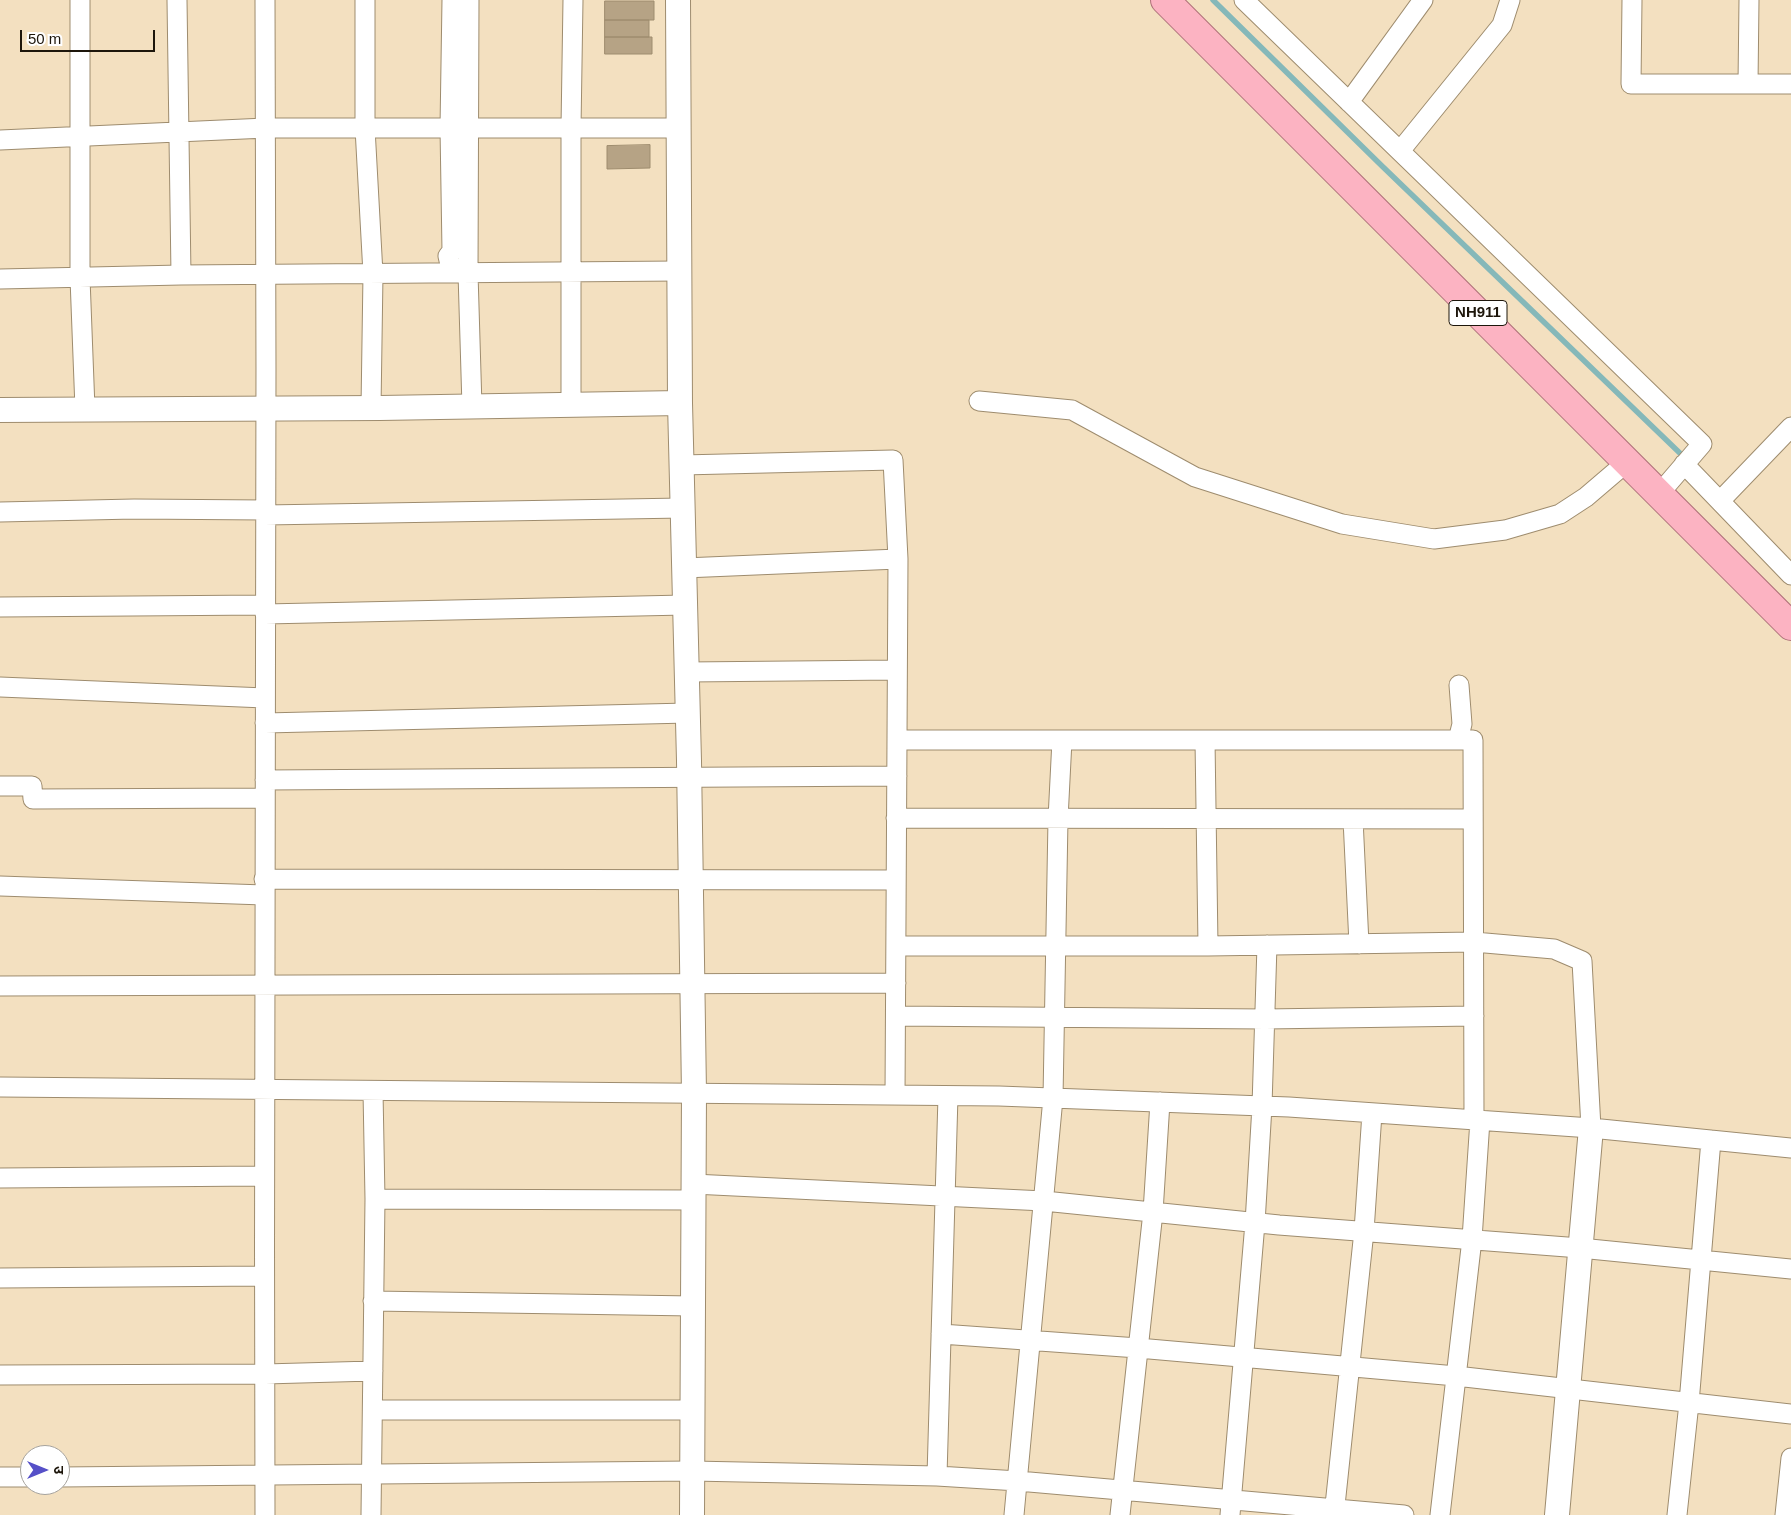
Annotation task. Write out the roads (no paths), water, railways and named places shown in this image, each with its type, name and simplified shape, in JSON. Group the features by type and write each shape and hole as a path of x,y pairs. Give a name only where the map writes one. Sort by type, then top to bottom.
{"highway":[{"name":"NH911","path":"1165,0 1791,626"}],"street":[{"path":"80,0 80,278 85,409"},
{"path":"176,0 181,275"},
{"path":"265,0 267,275 264,887 265,1515"},
{"path":"365,0 364,128 373,274 371,408"},
{"path":"452,0 459,128 460,273 472,407"},
{"path":"459,128 469,0"},
{"path":"571,405 573,0"},
{"path":"678,0 680,403 688,713 694,1093 692,1515"},
{"path":"1244,0 1702,444 1658,494"},
{"path":"1349,102 1423,0"},
{"path":"1400,152 1502,25 1510,0"},
{"path":"1632,0 1631,84 1791,84"},
{"path":"1748,84 1749,0"},
{"path":"0,140 266,128 679,128"},
{"path":"0,279 181,275 679,271"},
{"path":"979,401 1072,410 1195,476 1342,524 1434,539 1505,530 1560,514 1586,497 1627,462"},
{"path":"0,410 472,407 680,403"},
{"path":"1720,501 1791,426"},
{"path":"682,465 893,460 898,559 895,1095"},
{"path":"1684,464 1791,575"},
{"path":"0,512 134,509 265,513 683,508"},
{"path":"684,568 898,559"},
{"path":"0,606 265,609 685,605"},
{"path":"687,672 897,670"},
{"path":"1458,740 1462,724 1459,685"},
{"path":"0,687 265,698"},
{"path":"265,723 688,713"},
{"path":"897,740 1473,740 1474,1016 1477,1120 1472,1239 1440,1515"},
{"path":"1014,1515 1054,1098 1058,819 1062,740"},
{"path":"1206,740 1208,946"},
{"path":"0,786 32,786 33,799 265,789 689,778 897,776"},
{"path":"896,818 1474,819"},
{"path":"1353,819 1359,944"},
{"path":"0,886 264,887 691,878 896,880"},
{"path":"896,946 1208,946 1474,942 1554,950 1582,961 1591,1128 1557,1515"},
{"path":"1231,1507 1255,1223 1262,1106 1267,945"},
{"path":"0,986 896,984"},
{"path":"896,1016 1265,1018 1474,1016"},
{"path":"0,1087 1054,1098 1262,1106 1477,1120 1591,1128 1791,1148"},
{"path":"371,1515 375,1199 373,1091"},
{"path":"937,1476 948,1096"},
{"path":"1120,1515 1153,1212 1160,1102"},
{"path":"1334,1512 1364,1231 1372,1113"},
{"path":"1677,1515 1702,1260 1711,1140"},
{"path":"0,1178 264,1176"},
{"path":"375,1199 693,1192 946,1196 1044,1201 1255,1223 1580,1248 1791,1270"},
{"path":"0,1278 264,1276"},
{"path":"373,1301 693,1306"},
{"path":"941,1334 1138,1348 1456,1376 1791,1414"},
{"path":"0,1375 265,1374 373,1371"},
{"path":"373,1410 693,1410"},
{"path":"1784,1515 1791,1458"},
{"path":"70,1476 692,1470 937,1476 1122,1490 1231,1507 1404,1515"},
{"path":"0,1477 20,1477"}],"waterway":[{"path":"1213,0 1685,458"}]}
